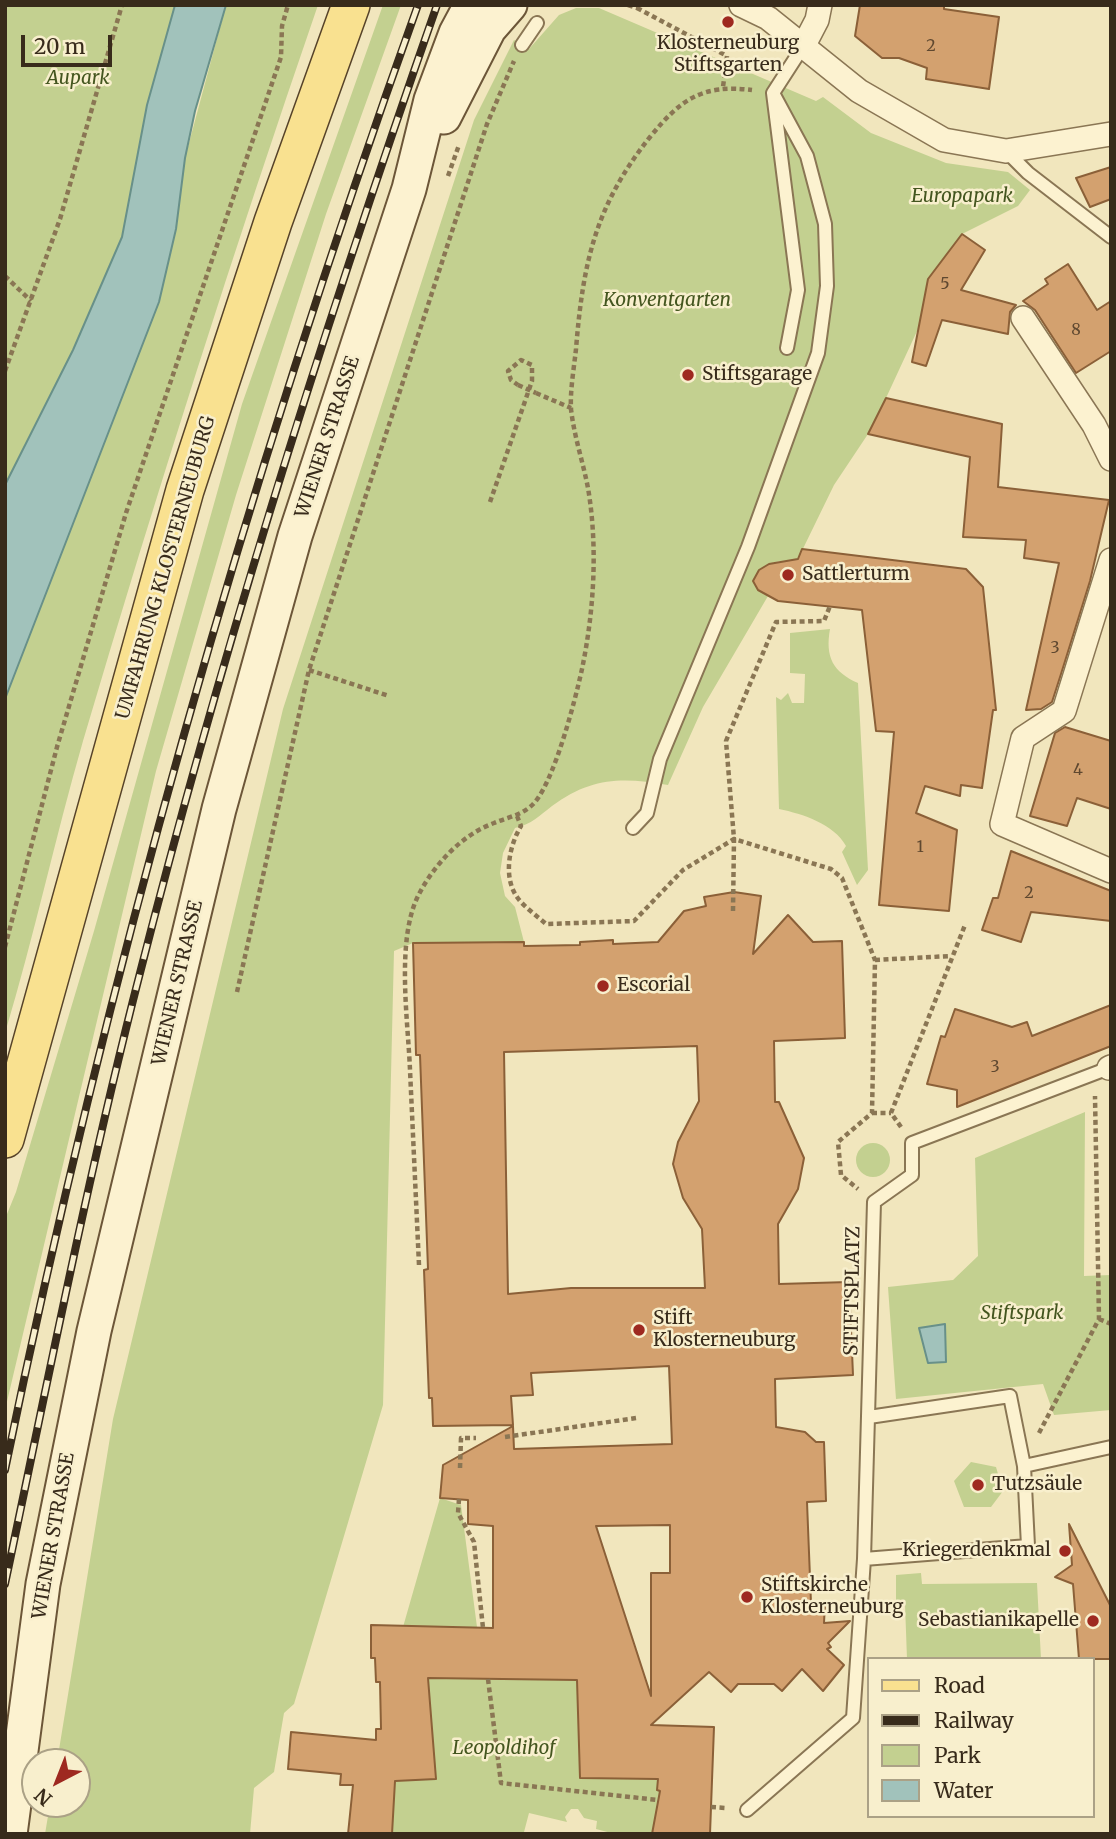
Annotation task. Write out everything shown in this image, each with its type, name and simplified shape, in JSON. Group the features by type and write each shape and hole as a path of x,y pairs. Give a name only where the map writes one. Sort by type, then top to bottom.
{"main road":[{"name":"UMFAHRUNG KLOSTERNEUBURG","path":"5,1139 185,490 273,222 351,5"}],"street":[{"name":"WIENER STRASSE","path":"10,1834 43,1584 94,1331 219,809 295,536 421,151 431,100 456,33 471,5"},
{"name":"WIENER STRASSE","path":"421,151 438,128 489,29 510,5"},
{"path":"741,5 768,18 859,91 944,140 1006,151 1111,134"},
{"path":"804,45 817,20 820,5"},
{"path":"1023,318 1094,425 1111,459"},
{"path":"1111,560 1065,711 1023,738 1002,824 1111,871"}],"lane":[{"path":"522,45 537,23"},
{"path":"787,348 798,290 773,93 804,45"},
{"path":"634,828 647,813 660,759 748,547 818,354 827,286 825,224 807,156 773,93"},
{"path":"1006,151 1111,237"},
{"path":"912,1143 1105,1070"},
{"name":"STIFTSPLATZ","path":"747,1810 853,1718 864,1559 874,1202 912,1175 912,1143"},
{"path":"864,1559 1028,1546 1024,1466 1010,1396 869,1417"},
{"path":"1024,1466 1111,1447"}],"path":[{"path":"5,371 60,219 122,5"},
{"path":"5,947 57,747 125,513 281,57 282,26 288,5"},
{"path":"628,5 638,7 727,56 723,87"},
{"path":"237,992 309,670 487,124 522,45"},
{"path":"419,1265 405,957 416,899 440,861 491,824 517,816 535,802 552,766 581,671 590,621 593,554 588,491 571,408 580,304 589,249 610,196 630,163 671,111 705,90 723,87 773,93"},
{"path":"446,180 460,143"},
{"path":"5,276 31,301"},
{"path":"490,502 532,381 532,365 521,360 508,371 511,380 518,385 536,393 571,408"},
{"path":"733,911 734,839 726,741 776,622 824,621 830,606"},
{"path":"309,670 389,696"},
{"path":"517,816 521,826 510,851 516,897 546,924 634,921 683,870 734,839 831,869 842,878 875,960 872,1113"},
{"path":"891,1113 965,925"},
{"path":"875,960 951,956"},
{"path":"1024,1466 1098,1319 1105,1070"},
{"path":"874,1202 841,1175 838,1142 872,1113 891,1113"},
{"path":"891,1113 912,1143"},
{"path":"1098,1319 1111,1324"},
{"path":"505,1437 636,1418"},
{"path":"460,1468 461,1438 477,1438"},
{"path":"458,1499 458,1513 474,1542 483,1628"},
{"path":"488,1679 501,1783 658,1800"}],"green space":[{"name":"Aupark","path":"5,5 175,5 147,105 122,237 73,350 5,485"},
{"path":"226,5 318,5 196,372 139,556 83,741 5,1033 5,698 185,158"},
{"path":"383,5 401,5 326,214 236,495 156,771 5,1410 5,1219 16,1192 94,931 242,404"},
{"name":"Konventgarten","path":"576,8 599,8 816,101 823,97 871,133 946,163 1008,172 1030,190 1018,206 962,234 868,434 834,485 796,563 782,561 771,564 761,570 753,581 758,590 768,596 703,707 668,785 622,780 594,785 566,796 531,822 515,828 503,853 500,873 505,896 515,907 524,942 413,943 394,951 383,1405 294,1704 284,1713 274,1772 254,1788 250,1834 45,1834 48,1818 91,1818 91,1748 59,1748 113,1419 283,709 474,120 514,40 529,49 559,15"},
{"path":"830,629 829,648 833,662 842,674 858,683 868,870 857,885 842,852 846,846 841,838 808,817 779,809 776,697 781,700 788,693 792,703 804,703 805,674 790,673 790,633"},
{"name":"Stiftspark","path":"1085,1112 1084,1276 1111,1275 1111,1410 1054,1415 1043,1384 896,1399 888,1287 953,1280 978,1256 975,1158"},
{"path":"873,1143 885,1148 890,1160 885,1172 873,1177 861,1172 856,1160 861,1148"},
{"path":"971,1462 996,1467 1003,1491 991,1507 964,1507 954,1481"},
{"path":"440,1498 461,1505 477,1627 403,1627"},
{"path":"921,1573 922,1584 1037,1583 1041,1657 907,1657 905,1604 896,1604 896,1575"},
{"name":"Leopoldihof","path":"428,1678 577,1680 580,1778 658,1778 657,1790 660,1791 652,1834 615,1834 596,1829 597,1821 584,1818 578,1809 571,1809 565,1817 567,1822 529,1813 524,1832 392,1834 395,1781 436,1779"}],"water":[{"path":"175,5 226,5 195,111 185,158 176,229 159,302 5,699 5,485 73,350 122,237 147,105"},
{"path":"945,1324 946,1362 928,1363 919,1328"}],"building":[{"path":"860,5 944,5 944,9 999,17 989,89 926,79 927,68 899,58 882,58 855,36"},
{"path":"1111,167 1111,199 1090,207 1076,178"},
{"path":"962,234 985,250 961,290 1016,305 1010,312 1008,334 942,320 926,366 912,362 928,279"},
{"path":"1068,264 1097,310 1111,301 1111,351 1076,373 1035,310 1023,301 1048,284 1045,279"},
{"path":"886,398 1002,424 998,487 1109,500 1090,581 1052,702 1041,709 1026,710 1059,563 1024,558 1026,540 963,537 970,457 868,434"},
{"path":"802,549 966,569 983,587 996,710 993,710 982,788 961,785 960,796 925,786 916,813 957,830 949,911 879,905 894,732 876,731 862,610 778,601 758,590 753,581 759,570 769,564 798,559"},
{"path":"1065,727 1111,741 1111,809 1077,798 1067,826 1030,816 1055,733"},
{"path":"1011,851 1111,891 1111,921 1031,912 1021,942 982,930 993,898 998,898"},
{"name":"Stift Klosterneuburg","path":"734,892 761,896 753,954 788,915 813,942 842,941 845,1038 774,1041 775,1102 779,1102 804,1158 798,1189 778,1224 779,1284 849,1282 853,1375 775,1379 776,1427 805,1432 816,1442 824,1442 826,1501 807,1502 811,1603 825,1603 824,1623 850,1621 828,1643 831,1647 827,1649 844,1665 823,1691 802,1669 782,1691 774,1684 738,1684 731,1692 709,1672 651,1725 714,1727 710,1834 652,1834 660,1791 657,1790 658,1779 580,1778 577,1680 428,1678 436,1779 395,1781 392,1834 348,1834 353,1785 340,1785 341,1774 288,1769 291,1732 376,1740 376,1729 381,1729 380,1682 376,1682 375,1658 371,1658 371,1625 493,1628 493,1526 468,1524 468,1500 440,1498 443,1465 513,1426 514,1449 672,1444 669,1366 531,1373 533,1395 511,1396 513,1425 433,1426 432,1398 429,1398 424,1270 428,1269 420,1055 416,1055 413,943 524,942 524,946 580,945 580,942 613,940 613,944 658,942 684,911 706,906 704,897","holes":["697,1046 699,1101 678,1142 673,1164 683,1198 702,1229 705,1288 571,1288 508,1294 504,1052","670,1525 670,1573 651,1573 651,1696 596,1526"]},
{"path":"1111,1005 1111,1046 957,1107 957,1090 927,1084 941,1036 945,1037 955,1009 1012,1027 1027,1022 1032,1036"},
{"path":"1069,1524 1111,1607 1111,1659 1079,1657 1073,1584 1055,1577 1072,1565"}],"railway":[{"path":"5,1470 88,1099 185,730 295,366 418,5"},
{"path":"5,1584 103,1125 172,851 278,486 355,245 437,5"}],"place":[{"name":"Klosterneuburg Stiftsgarten","path":"728,22"},
{"name":"Stiftsgarage","path":"688,375"},
{"name":"Sattlerturm","path":"788,575"},
{"name":"Escorial","path":"603,986"},
{"name":"Stift Klosterneuburg","path":"639,1330"},
{"name":"Tutzsäule","path":"978,1485"},
{"name":"Kriegerdenkmal","path":"1065,1551"},
{"name":"Stiftskirche Klosterneuburg","path":"747,1597"},
{"name":"Sebastianikapelle","path":"1093,1621"}],"park label":[{"name":"Europapark","path":"962,197"}]}
